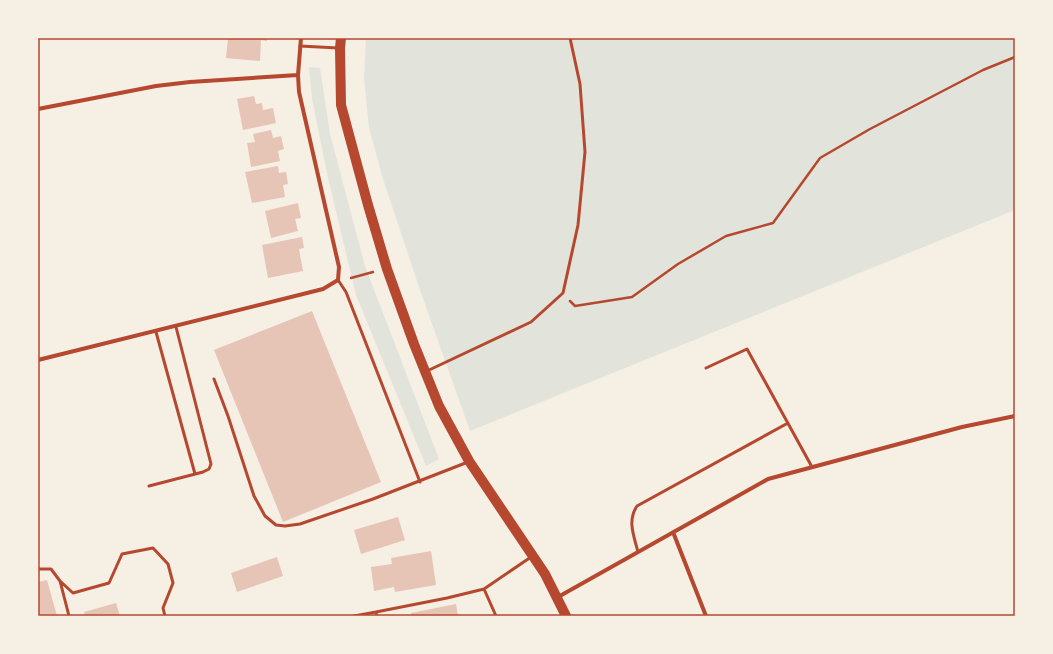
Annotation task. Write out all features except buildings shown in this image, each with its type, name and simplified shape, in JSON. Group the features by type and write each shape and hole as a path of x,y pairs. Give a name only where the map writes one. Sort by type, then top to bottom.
{"main road":[{"path":"340,43 342,105 368,205 387,269 414,344 439,406 469,461 545,574 566,616"}],"street":[{"path":"38,360 156,332 323,289 338,280 339,267 299,92 298,74 301,38"},
{"path":"38,109 156,86 298,74"},
{"path":"557,597 768,479 962,427 1015,416"},
{"path":"673,532 706,616"}],"lane":[{"path":"426,372 531,322 563,293 578,225 585,152 580,84 570,38"},
{"path":"300,46 340,43"},
{"path":"338,280 346,292 420,482"},
{"path":"149,486 195,474 209,469 211,464 176,327"},
{"path":"156,332 195,474"},
{"path":"706,368 747,349 812,467"},
{"path":"214,379 228,416 254,496 265,516 276,525 285,526 300,524 420,482 469,461"},
{"path":"638,552 631,521 632,513 637,506 788,423"},
{"path":"38,568 51,569 60,581 73,593 109,583 122,554 153,548 168,564 173,583 164,608 165,616"},
{"path":"354,616 377,614 484,589 533,556"},
{"path":"60,581 69,616"},
{"path":"484,589 496,616"}],"path":[{"path":"563,293 575,306 632,297 678,264 726,236 773,223 820,158 870,129 983,70 1015,57"},
{"path":"339,275 349,278 387,269"}],"shaded area":[{"path":"366,38 1015,38 1015,210 470,431 420,290 383,179 369,128 364,78"},
{"path":"309,67 320,68 330,134 365,266 439,459 426,466 356,295 328,178 312,99"}]}
